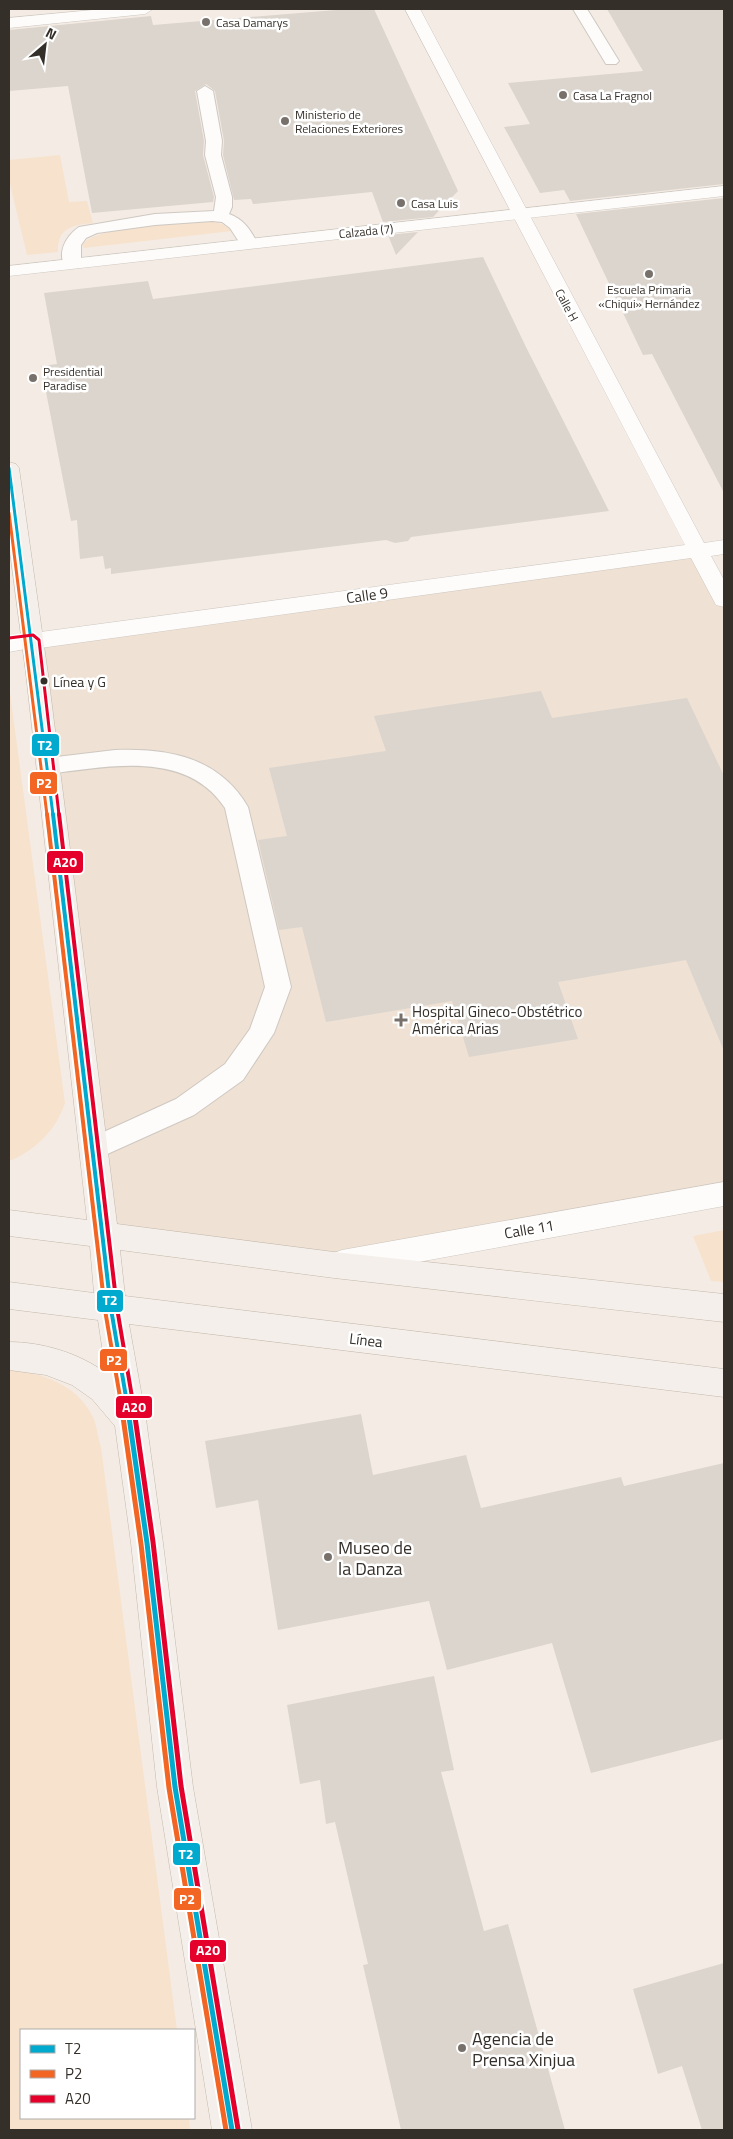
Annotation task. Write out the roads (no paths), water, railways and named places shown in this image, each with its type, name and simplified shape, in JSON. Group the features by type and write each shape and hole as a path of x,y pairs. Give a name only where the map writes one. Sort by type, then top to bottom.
{"main road":[{"path":"9,468 21,642 48,766 94,1149 111,1309 130,1420 147,1543 175,1787 232,2130"},
{"path":"9,1223 334,1265 724,1308"},
{"name":"Línea","path":"9,1296 724,1383"},
{"path":"9,1356 22,1355 64,1365 102,1388 130,1420"}],"street":[{"path":"9,23 145,9"},
{"name":"Calle H","path":"412,9 724,600"},
{"name":"Calzada (7)","path":"9,271 724,191"},
{"name":"Calle 9","path":"21,642 724,547"},
{"name":"Calle 11","path":"334,1265 724,1194"}],"lane":[{"path":"580,9 611,61"},
{"path":"205,91 214,141 213,155 224,197 224,207 219,217"},
{"path":"72,264 70,248 73,241 85,231 203,215 219,217 236,224 249,244"},
{"path":"48,766 144,756 189,765 221,786 236,807 278,987 261,1033 234,1072 185,1107 94,1149"}],"place":[{"name":"Casa Damarys","path":"206,22"},
{"name":"Casa La Fragnol","path":"563,95"},
{"name":"Ministerio de Relaciones Exteriores","path":"285,121"},
{"name":"Casa Luis","path":"401,203"},
{"name":"Escuela Primaria «Chiqui» Hernández","path":"649,274"},
{"name":"Presidential Paradise","path":"33,378"},
{"name":"Línea y G","path":"44,681"},
{"name":"Hospital Gineco-Obstétrico América Arias","path":"401,1020"},
{"name":"Museo de la Danza","path":"328,1557"},
{"name":"Agencia de Prensa Xinjua","path":"462,2048"}]}
